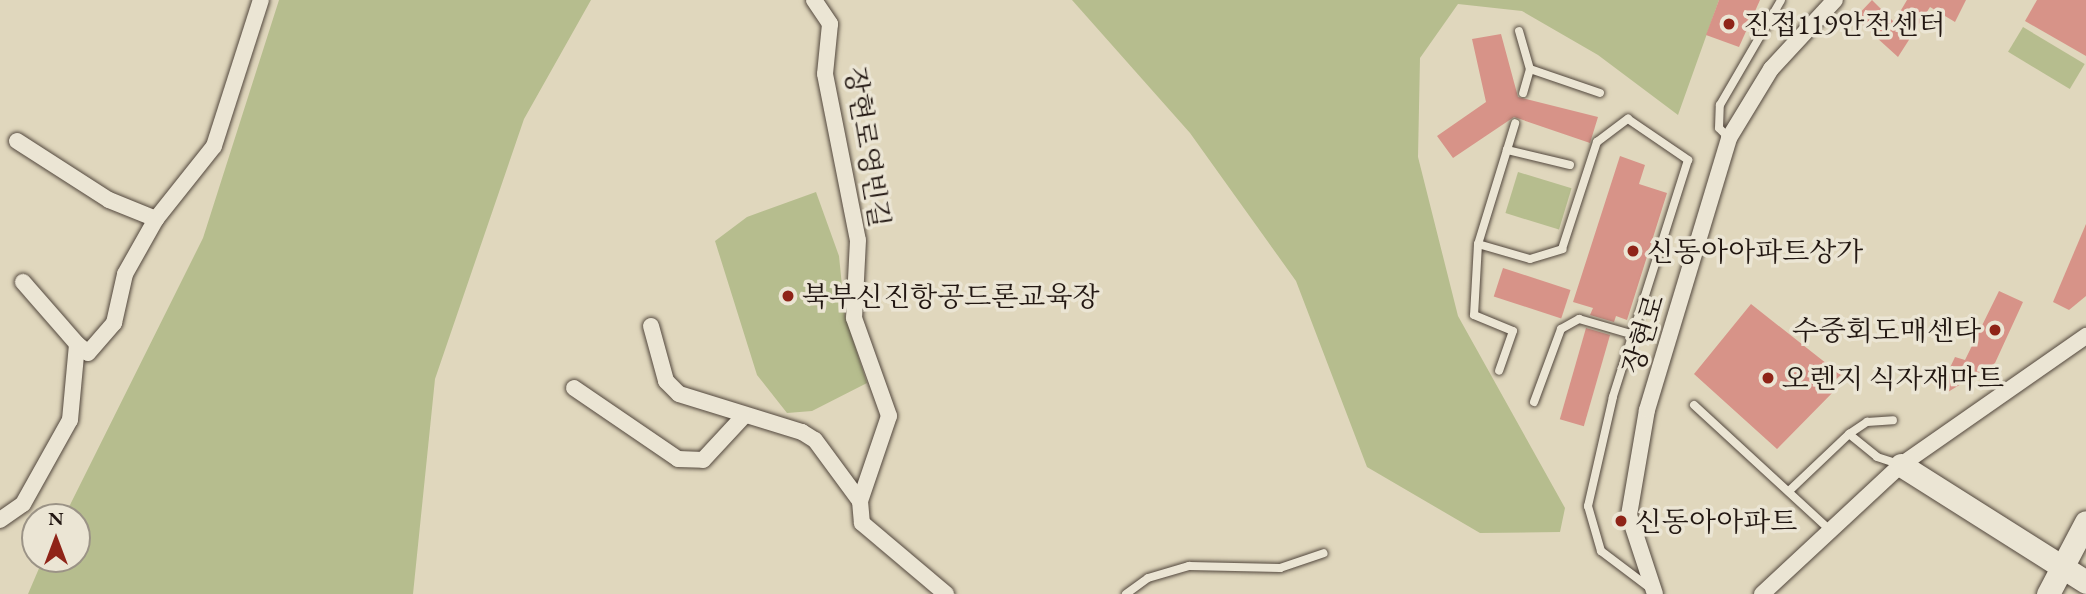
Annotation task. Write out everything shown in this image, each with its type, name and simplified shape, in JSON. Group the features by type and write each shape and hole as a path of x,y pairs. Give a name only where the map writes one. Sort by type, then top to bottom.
{"street":[{"path":"23,282 88,354 114,323 125,274 156,219 214,146 261,0"},
{"name":"장현로영빈길","path":"814,0 830,24 825,74 858,240 854,318 889,416 860,501"},
{"name":"장현로","path":"1652,591 1629,515 1631,502 1647,410 1729,138 1771,69 1835,0"},
{"path":"17,141 108,200 156,219"},
{"path":"651,326 666,381 678,394 815,440 860,501 862,523 946,594"},
{"path":"1762,594 1901,465 2086,336"},
{"path":"0,520 23,504 70,420 77,344"},
{"path":"574,388 678,459 703,460 743,417"},
{"path":"1901,465 2086,582"},
{"path":"2048,594 2086,522"}],"lane":[{"path":"1729,138 1719,128 1720,105 1781,0"},
{"path":"1519,31 1531,69 1524,93"},
{"path":"1531,69 1600,93"},
{"path":"1478,244 1530,259 1562,249 1597,142 1628,119 1688,160 1634,335 1588,506 1601,551 1652,591"},
{"path":"1499,371 1513,331 1474,315 1480,286 1478,244 1515,123"},
{"path":"1507,150 1570,165"},
{"path":"1534,402 1561,329 1579,319 1634,335"},
{"path":"1694,405 1829,529"},
{"path":"1789,491 1849,435 1867,422 1893,420"},
{"path":"1849,435 1877,457 1901,465"},
{"path":"1126,594 1148,578 1189,566 1280,568 1324,553"}],"green space":[{"path":"279,0 591,0 524,119 435,379 413,594 28,594 37,573 91,573 91,503 71,503 203,238"},
{"path":"1072,0 1719,0 1678,115 1598,55 1522,11 1458,4 1420,58 1418,157 1458,316 1565,508 1560,532 1480,533 1367,467 1296,281 1190,133"},
{"path":"2023,27 2085,64 2070,89 2008,52"},
{"path":"1518,172 1572,188 1559,229 1505,213"},
{"name":"북부신진항공드론교육장","path":"816,192 839,256 845,316 867,383 812,411 787,413 757,375 715,241 747,217"}],"building":[{"name":"진접119안전센터","path":"1719,0 1760,0 1739,47 1706,35"},
{"path":"1872,0 1894,22 1907,0 1966,0 1955,22 1930,7 1898,57 1855,18"},
{"path":"2037,0 2086,0 2086,56 2025,21"},
{"path":"1501,34 1518,97 1598,117 1590,143 1514,117 1453,158 1437,136 1486,102 1472,39"},
{"path":"1620,156 1645,165 1639,184 1667,193 1627,320 1616,316 1614,322 1590,315 1593,308 1573,302"},
{"path":"2086,224 2086,296 2069,310 2053,302"},
{"path":"1503,268 1571,290 1561,318 1494,297"},
{"name":"수중회도매센타","path":"1999,291 2023,302 1995,363 1948,392 1939,378 1947,374 1955,357 1965,360"},
{"name":"오렌지 식자재마트","path":"1751,304 1841,375 1834,381 1839,386 1777,449 1694,374"},
{"path":"1586,328 1610,335 1584,426 1560,419"}],"place":[{"name":"진접119안전센터","path":"1729,24"},
{"name":"신동아아파트상가","path":"1633,251"},
{"name":"북부신진항공드론교육장","path":"788,296"},
{"name":"수중회도매센타","path":"1995,330"},
{"name":"오렌지 식자재마트","path":"1768,378"},
{"name":"신동아아파트","path":"1621,521"}]}
